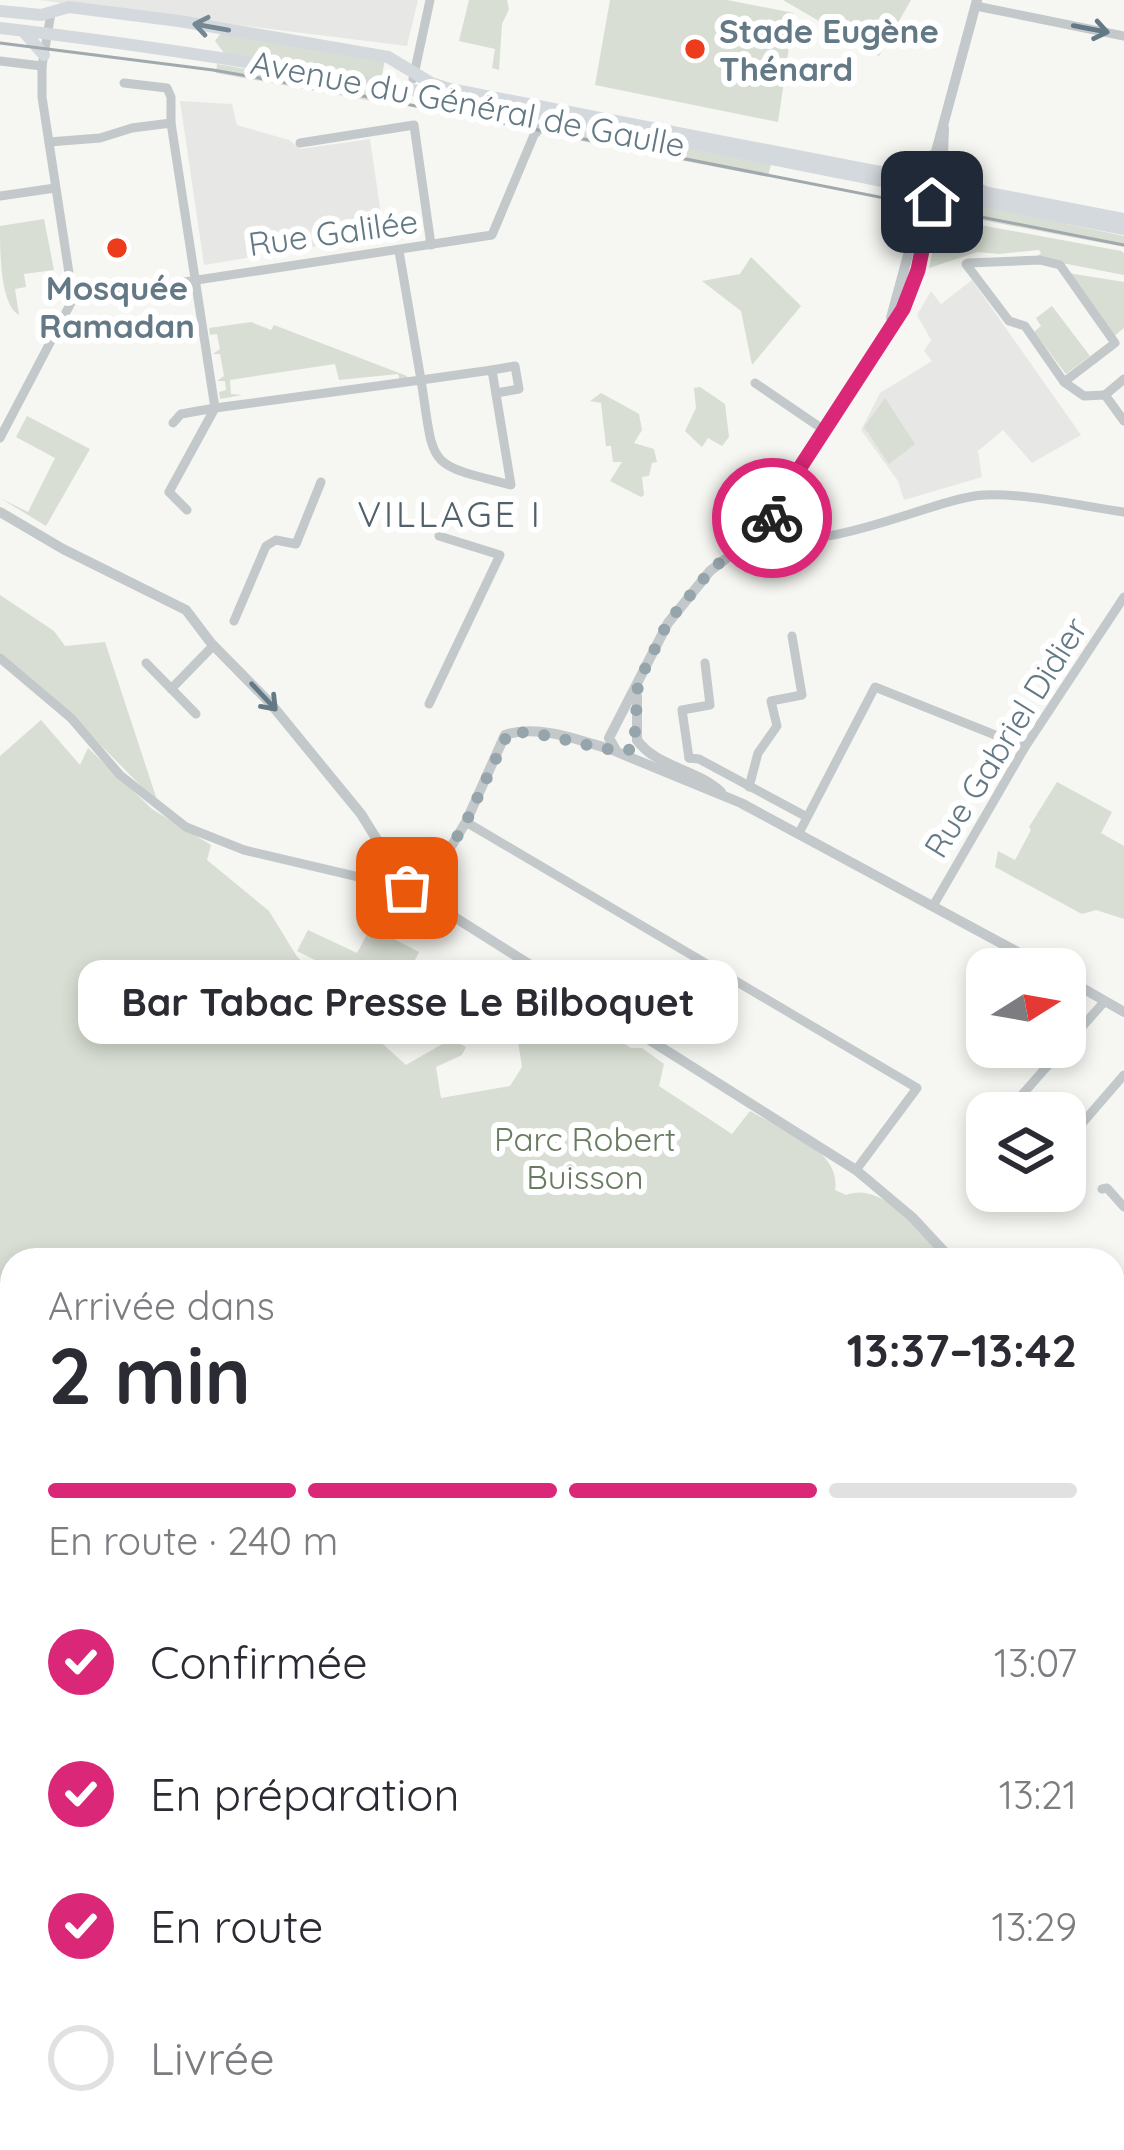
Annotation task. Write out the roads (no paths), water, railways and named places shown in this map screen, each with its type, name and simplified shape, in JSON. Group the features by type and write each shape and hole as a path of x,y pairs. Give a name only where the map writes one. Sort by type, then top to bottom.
{"main road":[{"name":"Avenue du Général de Gaulle","path":"0,11 51,13 69,7 388,57 431,83 451,88 877,181 931,185"},
{"name":"Avenue du Général de Gaulle","path":"0,28 211,55 518,111 553,112 897,174 931,185"},
{"path":"23,31 43,60"},
{"path":"931,185 1124,219"},
{"path":"931,185 960,197 1124,229"}],"street":[{"path":"410,90 430,0"},
{"path":"922,252 942,133 976,3 1124,36"},
{"path":"0,438 5,416 74,299 49,142 43,60 51,13"},
{"path":"0,62 43,60"},
{"path":"124,83 167,88 171,97 171,123 215,408 169,492 188,510"},
{"path":"518,111 534,135"},
{"name":"Rue Galilée","path":"74,299 493,235 534,135 553,112"},
{"path":"49,142 100,138 171,123"},
{"path":"300,143 413,125 431,245"},
{"path":"887,332 942,133"},
{"path":"897,174 938,153"},
{"path":"938,153 947,171 988,193"},
{"path":"877,181 906,191 919,212"},
{"path":"0,196 55,188"},
{"path":"638,683 636,737 630,752 619,752 610,743 612,731 650,654 687,596 710,571 767,526 903,309 937,213 960,197"},
{"path":"399,250 432,449 446,468 512,484 492,370"},
{"path":"1064,382 1115,343 1060,266 1040,260 967,264 1009,321 1025,326 1064,382 1084,396 1105,395 1124,379"},
{"path":"173,423 181,414 215,408 515,366 519,389 496,393"},
{"path":"755,383 824,430"},
{"path":"1105,395 1124,421"},
{"path":"234,621 266,546 276,540 296,544 321,482"},
{"path":"767,526 788,537 848,531 985,494 1124,512"},
{"path":"0,512 186,610 213,646 272,704 368,823 392,864 397,886"},
{"path":"429,704 500,555 440,536"},
{"name":"Rue Gabriel Didier","path":"933,906 1025,747 1124,597"},
{"path":"748,788 758,752 777,726 771,700 802,695 792,636"},
{"path":"172,689 213,646"},
{"path":"0,658 71,718 120,775 186,827 244,850 397,886 421,896 856,1170 941,1248"},
{"path":"683,767 682,710 710,705 705,662"},
{"path":"146,663 196,714"},
{"path":"799,833 875,687 1025,747"},
{"path":"421,896 466,822 505,735 522,731 594,741 629,726 650,755 683,767 723,794 1010,948"},
{"path":"581,740 683,767 699,759 807,817"},
{"path":"466,822 917,1088 856,1170"},
{"path":"1086,990 1124,1012"},
{"path":"1086,1023 1105,1001"},
{"path":"1025,1092 1046,1068"},
{"path":"1086,1119 1124,1075"},
{"path":"1102,1189 1107,1188 1124,1207"}],"tram line":[{"path":"0,43 213,70 380,99 1124,245"}],"place":[{"name":"Stade Eugène Thénard","path":"695,49"},
{"name":"Mosquée Ramadan","path":"117,248"},
{"name":"Bar Tabac Presse Le Bilboquet","path":"407,888"}],"district":[{"name":"VILLAGE I","path":"450,513"}],"park label":[{"name":"Parc Robert Buisson","path":"585,1157"}]}
